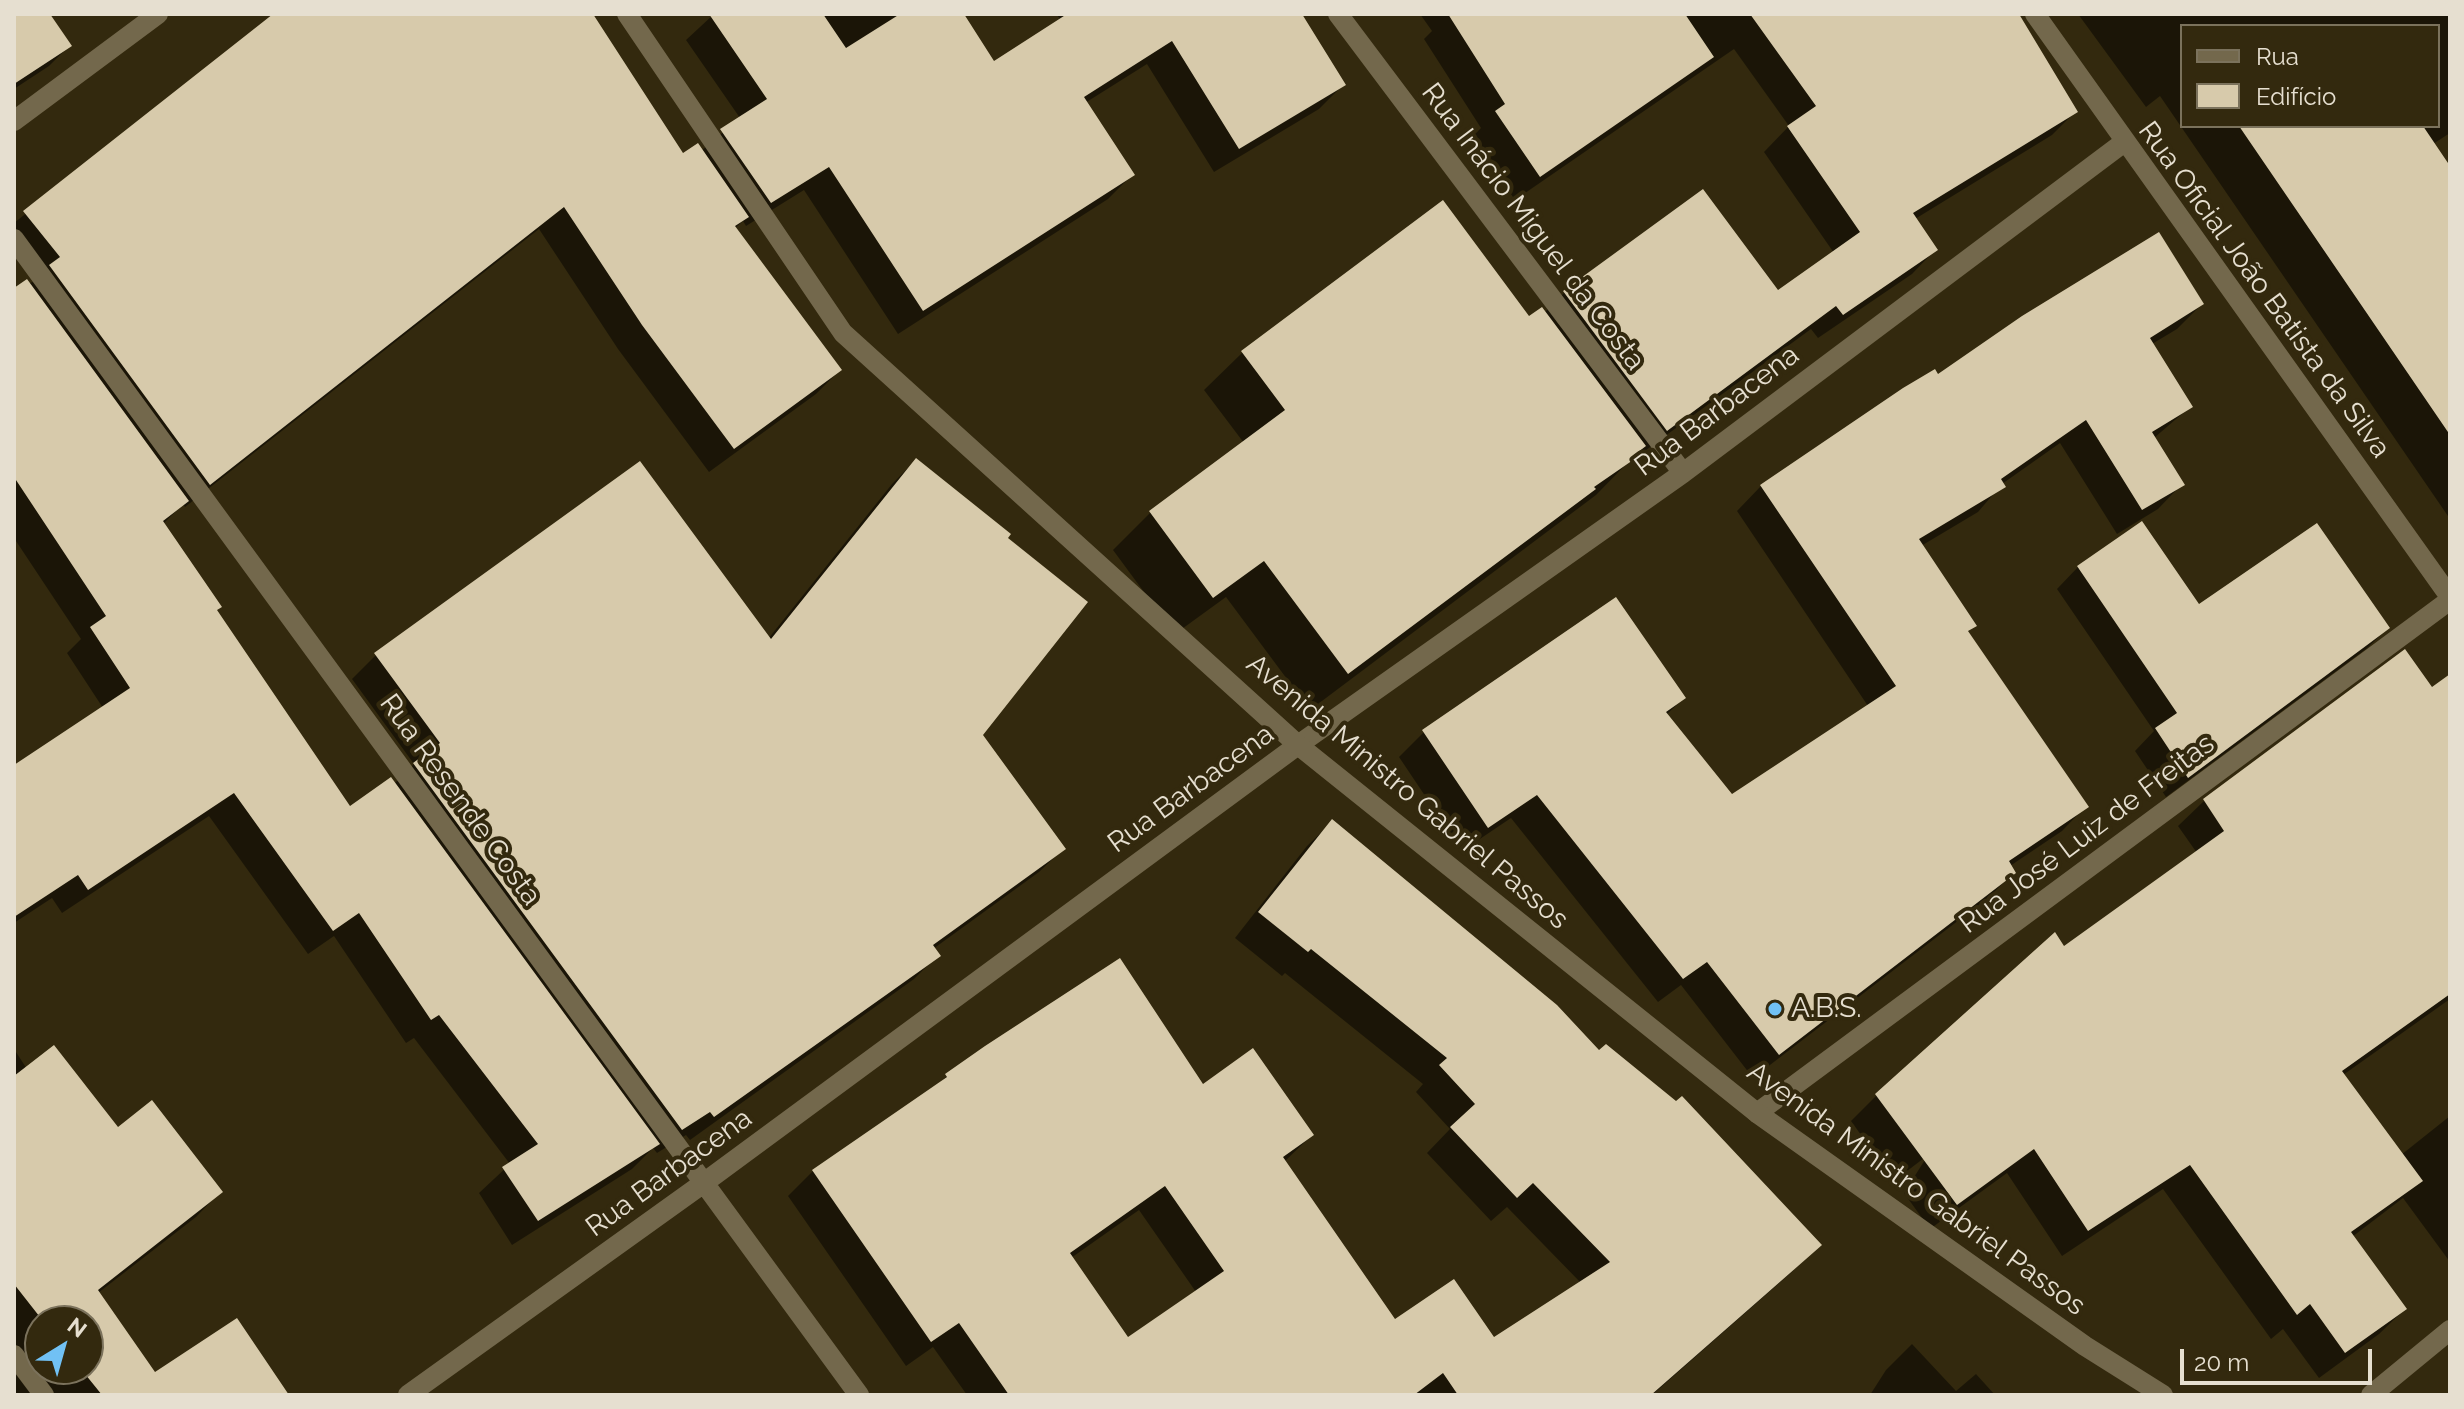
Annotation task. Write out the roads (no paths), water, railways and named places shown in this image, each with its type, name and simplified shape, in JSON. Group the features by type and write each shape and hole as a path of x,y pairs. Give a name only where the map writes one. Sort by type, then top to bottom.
{"street":[{"path":"14,121 158,14"},
{"name":"Avenida Ministro Gabriel Passos","path":"627,14 843,333 1298,745 1757,1113 2085,1346 2163,1395"},
{"name":"Rua Inácio Miguel da Costa","path":"1338,14 1683,473"},
{"name":"Rua Oficial João Batista da Silva","path":"2035,14 2123,143 2450,599"},
{"name":"Rua Barbacena","path":"408,1395 705,1182 1298,745 1683,473 2123,143"},
{"name":"Rua Resende Costa","path":"14,239 859,1395"},
{"name":"Rua José Luiz de Freitas","path":"1757,1113 2450,599"},
{"path":"2371,1395 2450,1330"},
{"path":"14,1355 44,1395"}],"place":[{"name":"A.B.S.","path":"1775,1009"}]}
